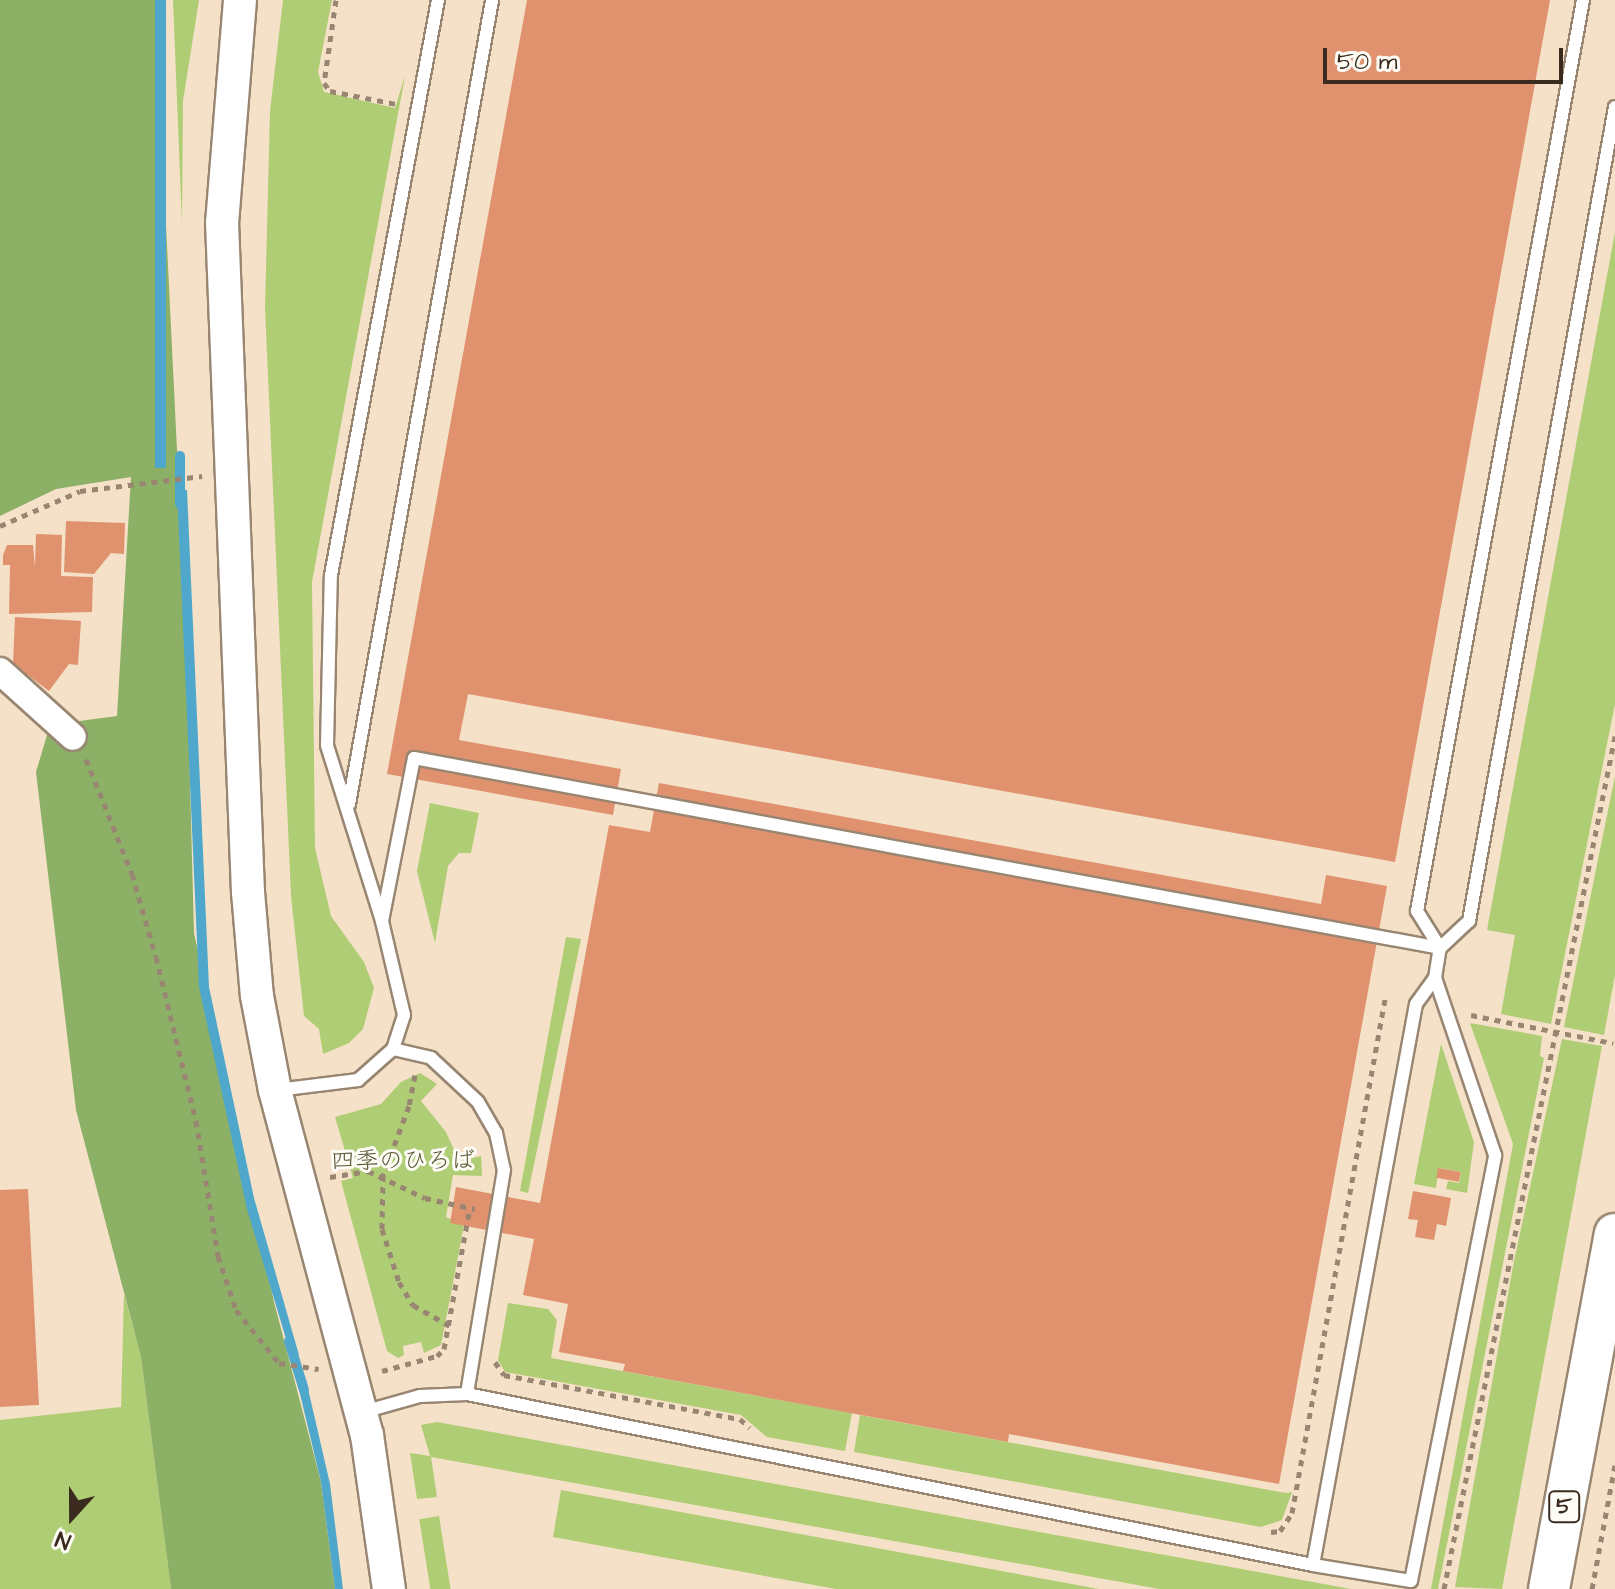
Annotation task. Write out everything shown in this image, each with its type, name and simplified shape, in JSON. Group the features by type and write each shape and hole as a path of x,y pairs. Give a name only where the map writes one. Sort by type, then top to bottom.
{"main road":[{"name":"5","path":"1549,1589 1615,1234"}],"street":[{"path":"240,0 222,222 248,892 257,996 275,1090 360,1413 389,1589"},
{"path":"0,671 73,737"}],"lane":[{"path":"275,1090 358,1080 393,1049 404,1015 382,921 327,745 331,575 438,0"},
{"path":"348,808 387,573 492,0"},
{"path":"1440,948 1417,911 1583,0"},
{"path":"1313,1565 1416,1004 1435,978 1440,948 1469,921 1615,113"},
{"path":"382,921 414,758 1440,948"},
{"path":"360,1413 420,1396 467,1394 1313,1565 1411,1581 1495,1155 1435,978"},
{"path":"393,1049 431,1058 460,1083 496,1133 504,1170 467,1394"}],"path":[{"path":"336,0 324,83 330,91 396,104"},
{"path":"0,526 80,491 201,476"},
{"path":"1444,1589 1615,736"},
{"path":"73,737 98,779 156,957 196,1121 218,1256 236,1310 279,1363 310,1368"},
{"path":"1253,1529 1280,1531 1292,1513 1385,999"},
{"path":"1471,1015 1613,1043"},
{"path":"418,1054 409,1106 383,1175 382,1229 399,1282 413,1305 450,1326"},
{"path":"329,1178 355,1172 383,1175 425,1198 498,1213"},
{"path":"381,1372 437,1356 450,1326 470,1208"},
{"path":"496,1348 494,1360 504,1375 740,1419 758,1434"},
{"path":"1592,1589 1615,1465"}],"green space":[{"path":"0,0 155,0 186,634 194,933 274,1302 321,1482 335,1589 171,1589 141,1357 76,1110 36,772 50,725 117,716 131,477 56,489 0,516"},
{"path":"173,0 199,0 183,101 182,225"},
{"path":"283,0 332,0 318,72 324,92 395,108 405,76 312,582 315,848 331,916 364,962 374,988 363,1029 349,1043 323,1054 319,1029 304,1016 291,896 265,308 270,111"},
{"path":"1615,232 1615,704 1551,1024 1501,1014 1515,935 1487,930"},
{"path":"1615,776 1615,975 1604,1035 1564,1027"},
{"path":"430,803 479,813 471,853 459,853 448,866 435,943 417,871"},
{"path":"566,937 581,939 528,1193 520,1191"},
{"path":"1470,1023 1542,1036 1540,1056 1544,1058 1438,1589 1431,1589 1513,1144"},
{"path":"1562,1039 1602,1046 1502,1589 1455,1587 1514,1261"},
{"path":"1441,1044 1474,1142 1467,1193 1446,1189 1448,1181 1459,1183 1461,1172 1439,1168 1436,1188 1414,1184"},
{"name":"四季のひろば","path":"420,1073 437,1084 421,1101 446,1132 459,1161 481,1156 482,1176 453,1175 446,1217 464,1225 441,1345 424,1353 421,1342 403,1346 404,1355 398,1358 387,1351 341,1181 353,1178 335,1117 381,1104 401,1082"},
{"path":"124,1294 141,1357 171,1589 0,1589 0,1420 121,1407"},
{"path":"508,1303 548,1309 557,1320 551,1358 852,1413 845,1451 767,1437 741,1415 505,1372 498,1360"},
{"path":"860,1415 1292,1492 1282,1520 1261,1527 854,1452"},
{"path":"437,1422 1351,1589 1159,1589 431,1457 437,1497 417,1499 410,1453 430,1456 421,1425"},
{"path":"561,1490 1099,1589 836,1589 553,1537"},
{"path":"439,1516 451,1589 430,1589 419,1519"}],"water":[{"path":"155,0 166,0 166,468 155,468"},
{"path":"177,490 187,490 209,987 254,1198 299,1355 290,1352 247,1209 199,987"},
{"path":"296,1377 306,1380 330,1484 343,1589 335,1589 321,1482"}],"building":[{"path":"527,0 1550,0 1395,862 468,694 459,740 621,769 613,815 387,774"},
{"path":"66,521 125,523 124,554 111,553 94,574 64,572"},
{"path":"36,534 62,535 61,576 93,577 92,612 9,614 10,565 3,565 3,555 7,545 33,545 35,567"},
{"path":"15,617 81,621 78,665 69,664 49,691 13,664"},
{"path":"659,783 1321,904 1326,875 1387,886 1279,1484 1009,1434 1008,1442 623,1371 625,1364 559,1352 568,1304 523,1295 534,1239 450,1223 456,1187 540,1203 609,825 650,832"},
{"path":"1438,1168 1461,1172 1459,1182 1436,1178"},
{"path":"28,1189 39,1405 0,1407 0,1190"},
{"path":"1413,1191 1451,1198 1446,1226 1437,1224 1434,1240 1415,1237 1418,1220 1408,1219"}],"waterway":[{"path":"180,456 180,504"},
{"path":"289,1341 304,1390"}]}
